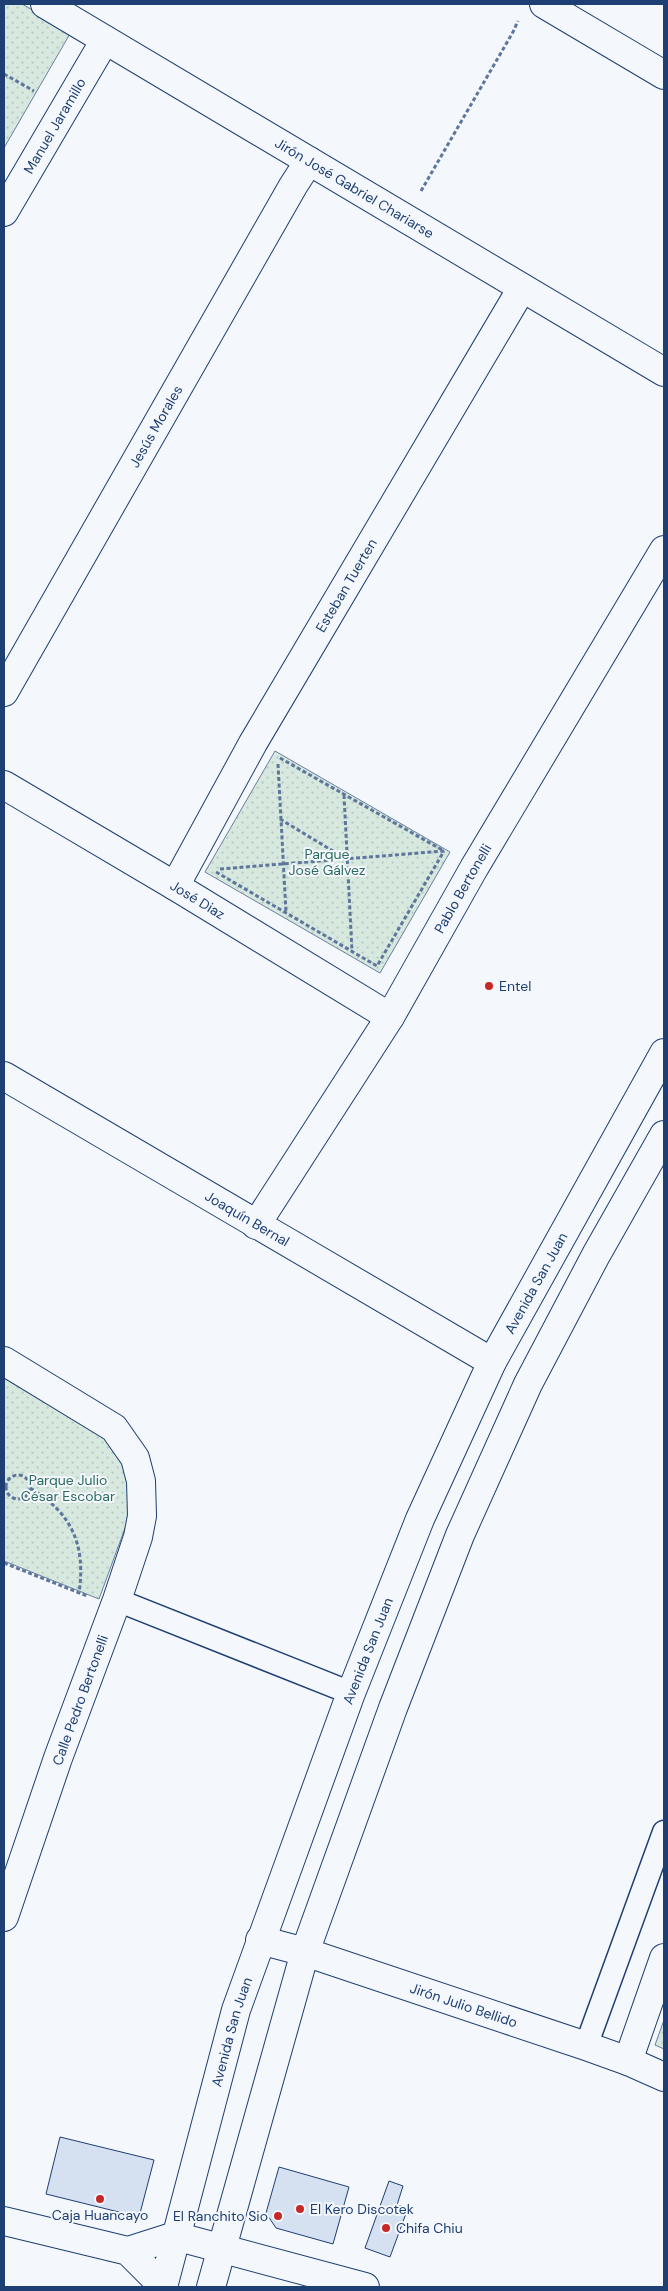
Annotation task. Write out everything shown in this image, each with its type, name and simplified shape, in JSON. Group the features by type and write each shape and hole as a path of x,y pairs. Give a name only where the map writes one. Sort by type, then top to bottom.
{"street":[{"name":"Jirón José Gabriel Chariarse","path":"45,4 664,372"},
{"path":"544,4 664,75"},
{"name":"Manuel Jaramillo","path":"4,212 105,40"},
{"name":"Jesús Morales","path":"4,692 288,195 310,161"},
{"name":"Esteban Tuerten","path":"175,886 253,743 522,288"},
{"name":"Pablo Bertonelli","path":"256,1224 390,1017 474,868 664,550"},
{"name":"José Diaz","path":"4,785 175,886 390,1017"},
{"name":"Avenida San Juan","path":"164,2287 175,2236 236,2010 351,1693 420,1519 492,1362 664,1053"},
{"name":"Joaquín Bernal","path":"4,1076 492,1362"},
{"path":"211,2287 305,1952 393,1708 460,1535 528,1384 596,1255 664,1135"},
{"name":"Calle Pedro Bertonelli","path":"4,1361 114,1428 135,1458 141,1481 142,1516 138,1537 116,1603 58,1758 4,1917"},
{"path":"116,1603 351,1693"},
{"path":"586,2046 664,1832"},
{"name":"Jirón Julio Bellido","path":"260,1940 305,1952 586,2046 628,2061 664,2077"},
{"path":"628,2061 664,1958"},
{"path":"4,2221 128,2251 175,2236 365,2287"},
{"path":"128,2251 164,2287"}],"path":[{"path":"405,218 513,32 519,18"},
{"path":"4,74 34,91"},
{"path":"277,757 474,868"},
{"path":"272,765 277,757"},
{"path":"277,757 286,912"},
{"path":"344,794 352,951"},
{"path":"280,818 347,859"},
{"path":"444,851 378,966 211,869 283,864 444,851"},
{"path":"14,1476 22,1476 28,1480 30,1488 27,1495 21,1499 13,1499 7,1494 5,1487 8,1480 14,1476"},
{"path":"4,1478 8,1480"},
{"path":"30,1488 57,1507 74,1534 81,1563 79,1593"},
{"path":"4,1563 79,1593 116,1603"}],"green space":[{"path":"4,4 22,4 71,32 4,148"},
{"name":"Parque José Gálvez","path":"275,751 450,852 380,973 205,872"},
{"name":"Parque Julio César Escobar","path":"4,1378 107,1434 118,1446 133,1489 128,1520 99,1599 4,1561"},
{"path":"664,2020 664,2049 655,2045"}],"building":[{"path":"60,2137 154,2160 139,2217 46,2194"},
{"path":"279,2167 349,2187 333,2244 276,2228 266,2213"},
{"name":"Chifa Chiu","path":"389,2181 403,2186 397,2205 408,2208 390,2257 365,2248"}],"place":[{"name":"Entel","path":"489,986"},
{"name":"Caja Huancayo","path":"100,2199"},
{"name":"El Kero Discotek","path":"300,2209"},
{"name":"El Ranchito Sio","path":"278,2216"},
{"name":"Chifa Chiu","path":"386,2228"}]}
